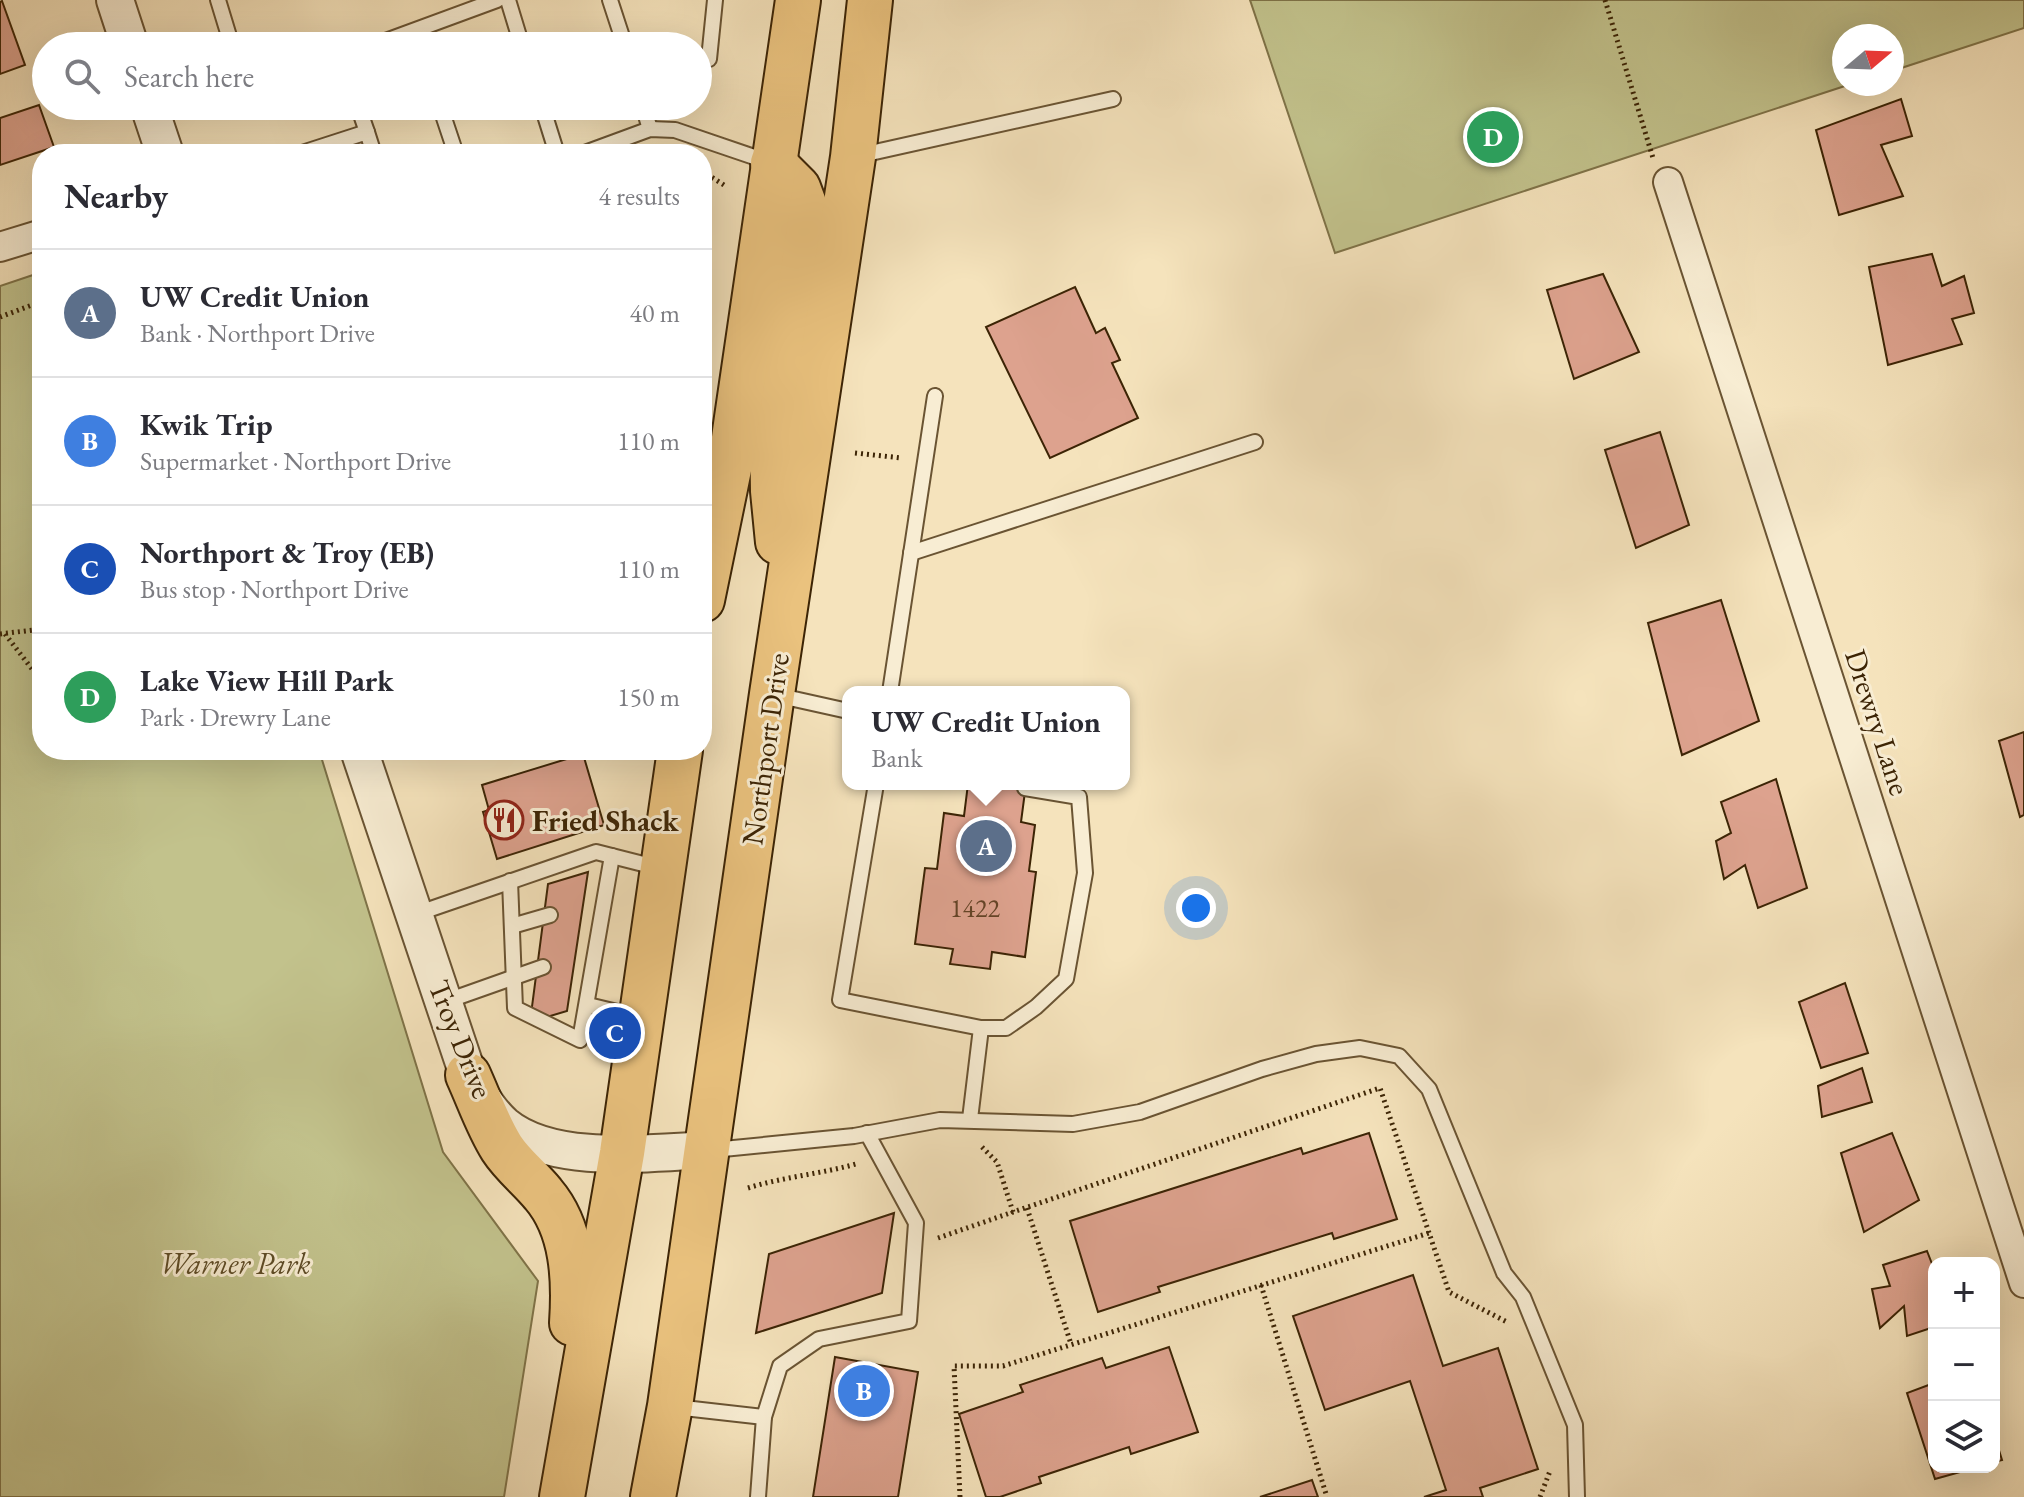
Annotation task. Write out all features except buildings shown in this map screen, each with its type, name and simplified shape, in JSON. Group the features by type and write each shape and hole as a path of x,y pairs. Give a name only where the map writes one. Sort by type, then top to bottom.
{"main road":[{"path":"712,495 716,453 773,163 798,0"},
{"name":"Northport Drive","path":"653,1497 670,1406 853,157 870,0"},
{"path":"773,163 798,188 804,204 772,430 773,491 785,608"},
{"path":"560,1497 622,1153 679,760"},
{"path":"468,1075 501,1147 545,1196 556,1214 570,1252 573,1305 560,1497"}],"street":[{"path":"115,0 125,32"},
{"path":"154,120 162,144"},
{"name":"Drewry Lane","path":"1668,182 2024,1283"},
{"path":"0,247 32,237"},
{"name":"Troy Drive","path":"362,760 468,1075 488,1109 517,1134 559,1148 622,1153 707,1150"}],"lane":[{"path":"218,0 228,32"},
{"path":"431,32 497,0"},
{"path":"508,0 518,32"},
{"path":"610,0 620,32"},
{"path":"712,32 715,0"},
{"path":"853,157 1113,99"},
{"path":"363,120 371,144"},
{"path":"445,120 453,144"},
{"path":"546,120 554,144"},
{"path":"647,120 650,129"},
{"path":"609,144 650,129 675,130 773,163"},
{"path":"330,144 367,132"},
{"path":"891,686 935,396"},
{"path":"911,553 1255,442"},
{"path":"772,694 842,710"},
{"path":"875,790 840,1000 981,1028 1006,1028 1036,1007 1066,979 1085,873 1079,797 1037,790"},
{"path":"415,915 596,852 663,869"},
{"path":"510,881 515,1008 580,1040 612,856"},
{"path":"587,905 605,900"},
{"path":"512,926 550,915"},
{"path":"579,955 597,950"},
{"path":"444,1002 543,967"},
{"path":"588,1005 642,1018"},
{"path":"970,1119 981,1028"},
{"path":"707,1150 867,1133 940,1120 1073,1124 1140,1112 1262,1069 1316,1054 1360,1048 1399,1056 1429,1089 1504,1273 1523,1297 1575,1425 1577,1497"},
{"path":"758,1497 764,1417 780,1366 819,1339 909,1321 916,1223 867,1133"},
{"path":"670,1406 764,1417"}],"path":[{"path":"1605,0 1655,163 1668,182"},
{"path":"712,177 727,187"},
{"path":"0,317 32,305"},
{"path":"855,453 924,461"},
{"path":"2,634 32,630"},
{"path":"2,634 32,670"},
{"path":"914,1247 1380,1088 1449,1292 1510,1323"},
{"path":"981,1145 997,1162 1013,1212"},
{"path":"748,1188 881,1158"},
{"path":"1027,1208 1071,1344"},
{"path":"960,1497 954,1366 1003,1366 1429,1233"},
{"path":"1261,1285 1327,1497"},
{"path":"1540,1497 1554,1459"}],"green space":[{"path":"1250,0 2024,0 2024,28 1904,67 1904,24 1832,24 1832,90 1335,253"},
{"name":"Warner Park","path":"32,275 32,760 322,760 443,1152 538,1281 504,1497 0,1497 0,286"}],"place":[{"name":"Lake View Hill Park","path":"1493,137"},
{"name":"Fried Shack","path":"504,820"},
{"name":"UW Credit Union","path":"986,846"},
{"name":"Northport & Troy (EB)","path":"615,1033"},
{"name":"Kwik Trip","path":"864,1391"}]}
